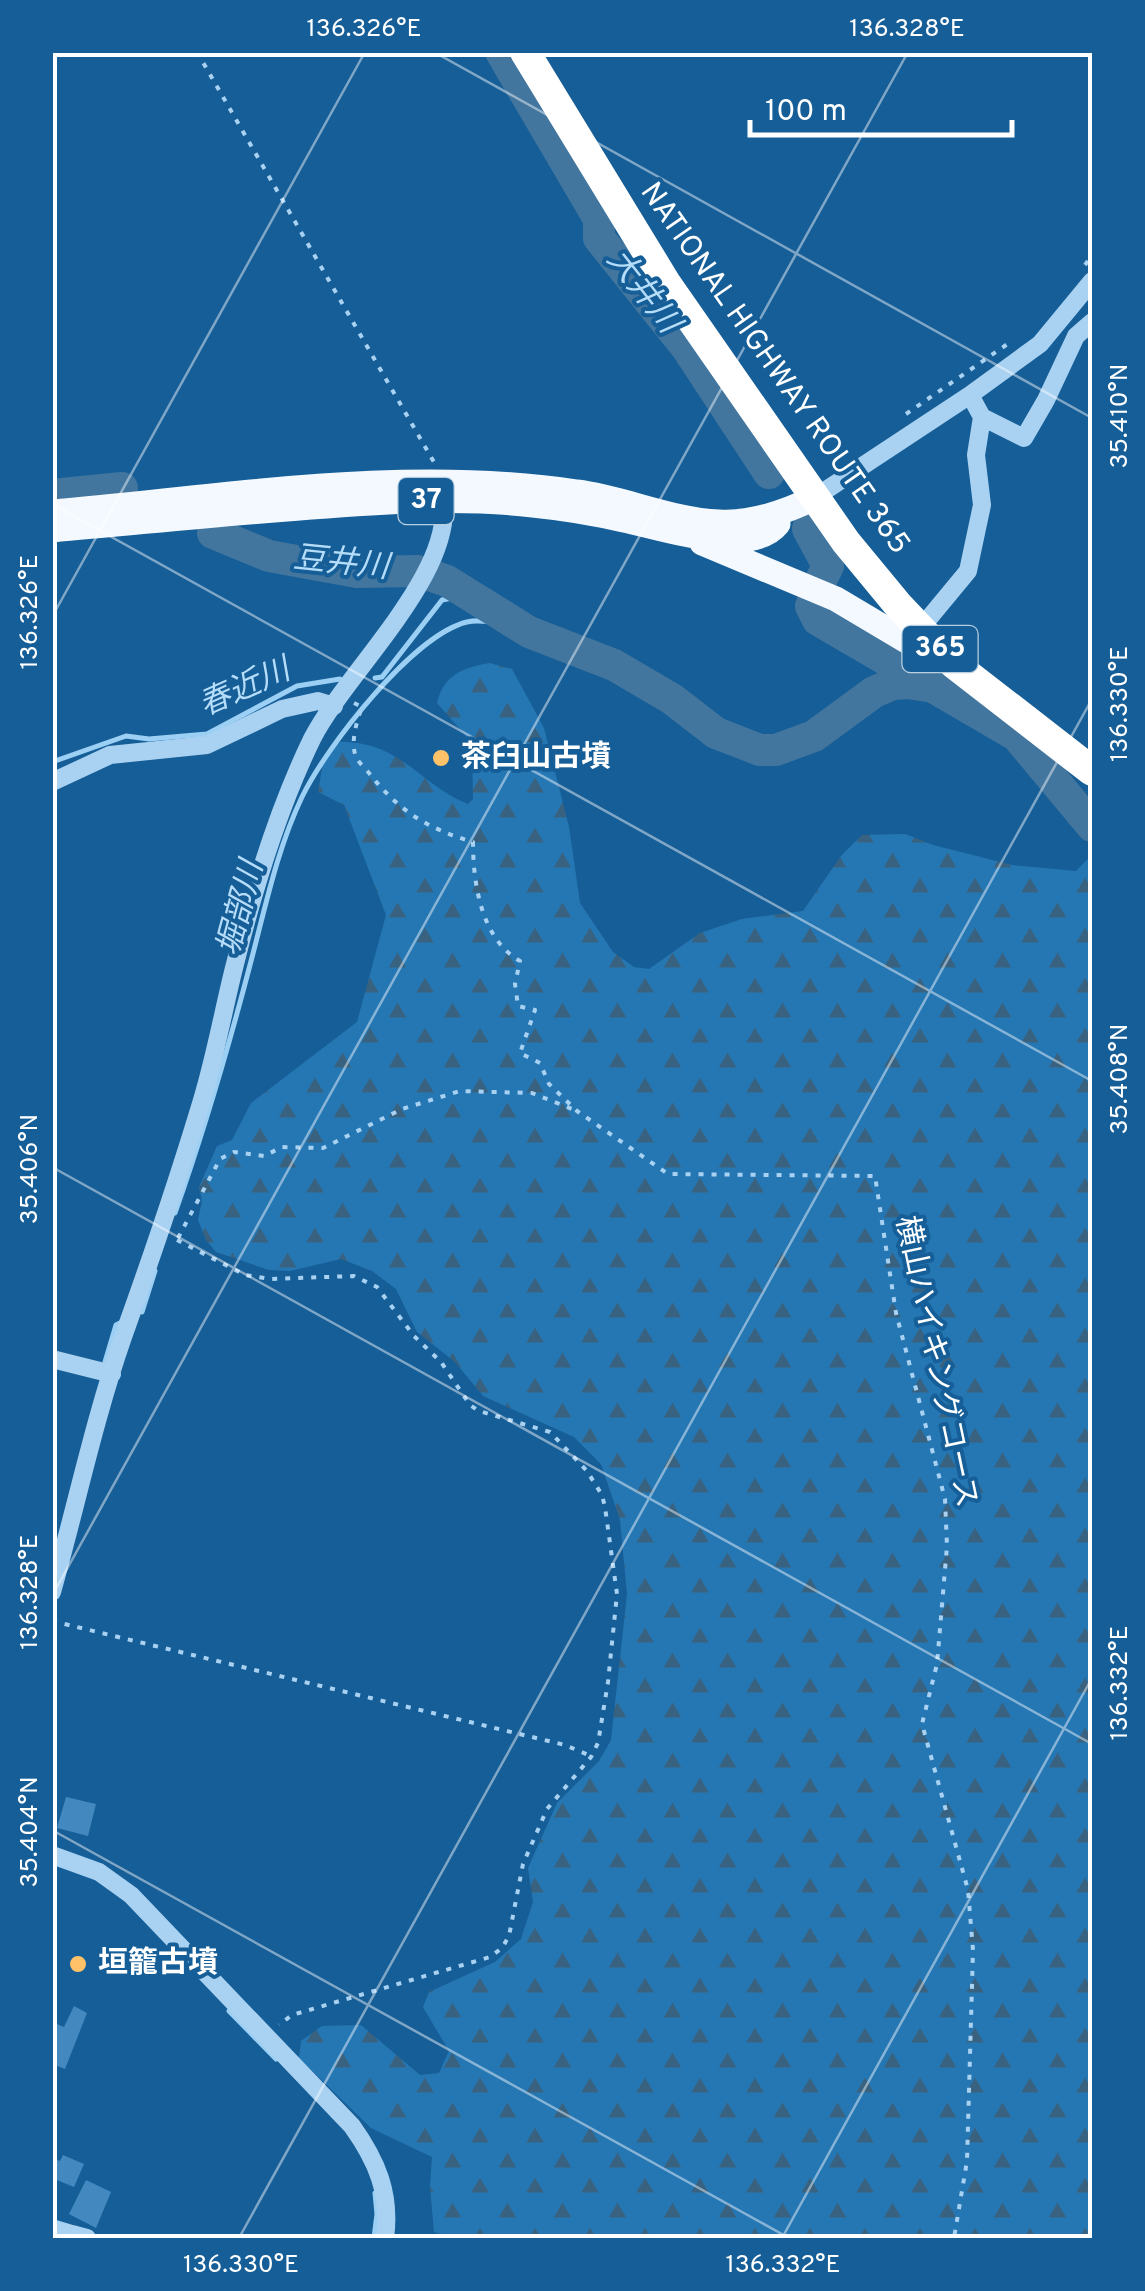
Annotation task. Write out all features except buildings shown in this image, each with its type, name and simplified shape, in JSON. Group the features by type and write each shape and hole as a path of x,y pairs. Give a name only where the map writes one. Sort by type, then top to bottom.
{"highway":[{"name":"NATIONAL HIGHWAY ROUTE 365","path":"525,52 800,505 856,555 954,664 1092,772"}],"main road":[{"name":"37","path":"52,512 284,491 580,492 719,522 800,505"},
{"name":"37","path":"52,530 442,492 578,511 712,540 772,530 800,505"},
{"path":"684,536 836,599 954,664"}],"street":[{"path":"800,505 970,395 1040,344 1087,275"},
{"path":"970,395 982,416 1024,438 1076,336 1092,322"},
{"path":"920,629 968,571 982,505 976,455 982,416"},
{"path":"52,1592 112,1374 203,1098 235,964 270,846 297,798 313,738 362,662 422,585 444,531 447,512 442,492"},
{"path":"52,782 110,754 207,746 282,709 337,701"},
{"path":"52,1359 112,1374"},
{"path":"52,1855 99,1872 131,1895 352,2126 371,2152 384,2183 385,2238"},
{"path":"52,2228 77,2237"}],"path":[{"path":"197,52 431,454 442,492"},
{"path":"1087,275 1092,256"},
{"path":"905,415 1019,336"},
{"name":"横山ハイキングコース","path":"337,701 362,707 355,726 355,755 393,801 425,826 473,842 473,880 490,929 505,952 520,961 515,984 518,1006 535,1010 520,1052 540,1062 548,1084 577,1111 668,1174 875,1176 896,1313 945,1499 947,1546 937,1664 922,1724 968,1890 973,1950 967,2162 954,2238"},
{"path":"170,1254 220,1159 234,1152 264,1156 282,1147 324,1148 402,1109 460,1091 532,1093 577,1111"},
{"path":"178,1238 217,1263 245,1275 354,1276 376,1287 414,1336 441,1362 470,1405 550,1432 587,1471 602,1495 616,1588 602,1727 591,1756 547,1809 523,1864 509,1936 502,1948 490,1957 292,2015 266,2035"},
{"path":"52,1622 565,1745 591,1756"}],"green space":[{"path":"489,663 512,669 544,728 569,827 580,903 613,952 634,967 649,969 700,933 742,919 803,911 841,856 862,835 905,834 1012,865 1076,871 1092,855 1092,961 1088,984 1092,1008 1092,2238 454,2238 434,2232 432,2157 371,2128 299,2058 301,2041 322,2026 361,2025 420,2075 439,2073 449,2051 423,2007 429,1992 495,1962 521,1939 533,1902 528,1868 557,1803 599,1761 611,1740 627,1594 620,1520 601,1464 574,1437 483,1396 455,1362 417,1332 396,1289 372,1271 341,1259 290,1271 269,1270 216,1252 198,1220 202,1201 199,1187 217,1146 232,1140 251,1103 357,1022 386,915 344,805 318,792 324,757 340,742 379,748 468,804 473,799 472,743 437,703 449,679 470,667"}],"waterway":[{"name":"大井川","path":"501,52 599,219 599,238 687,348 769,473"},
{"name":"豆井川","path":"52,495 122,488"},
{"name":"大井川","path":"808,529 828,566 821,580"},
{"path":"213,533 269,556 357,572 418,571 447,581 529,632 614,665 672,699 716,733 760,750 776,750 814,736 874,692 893,684 940,688"},
{"name":"春近川","path":"375,678 382,677 442,600 469,595"},
{"name":"大井川","path":"811,606 818,620 1017,736 1092,826"},
{"name":"堀部川","path":"175,1213 224,1059 279,858 302,797 351,723 397,670 422,648 445,631 467,622 505,624 510,617"},
{"name":"春近川","path":"52,762 126,736 149,739 207,734 297,686 340,679"},
{"name":"堀部川","path":"142,1312 155,1271"},
{"name":"堀部川","path":"105,1362 116,1325 122,1322"},
{"path":"229,2011 276,2059"},
{"path":"374,2238 375,2193"}],"place":[{"name":"茶臼山古墳","path":"441,758"},
{"name":"垣籠古墳","path":"78,1964"}]}
